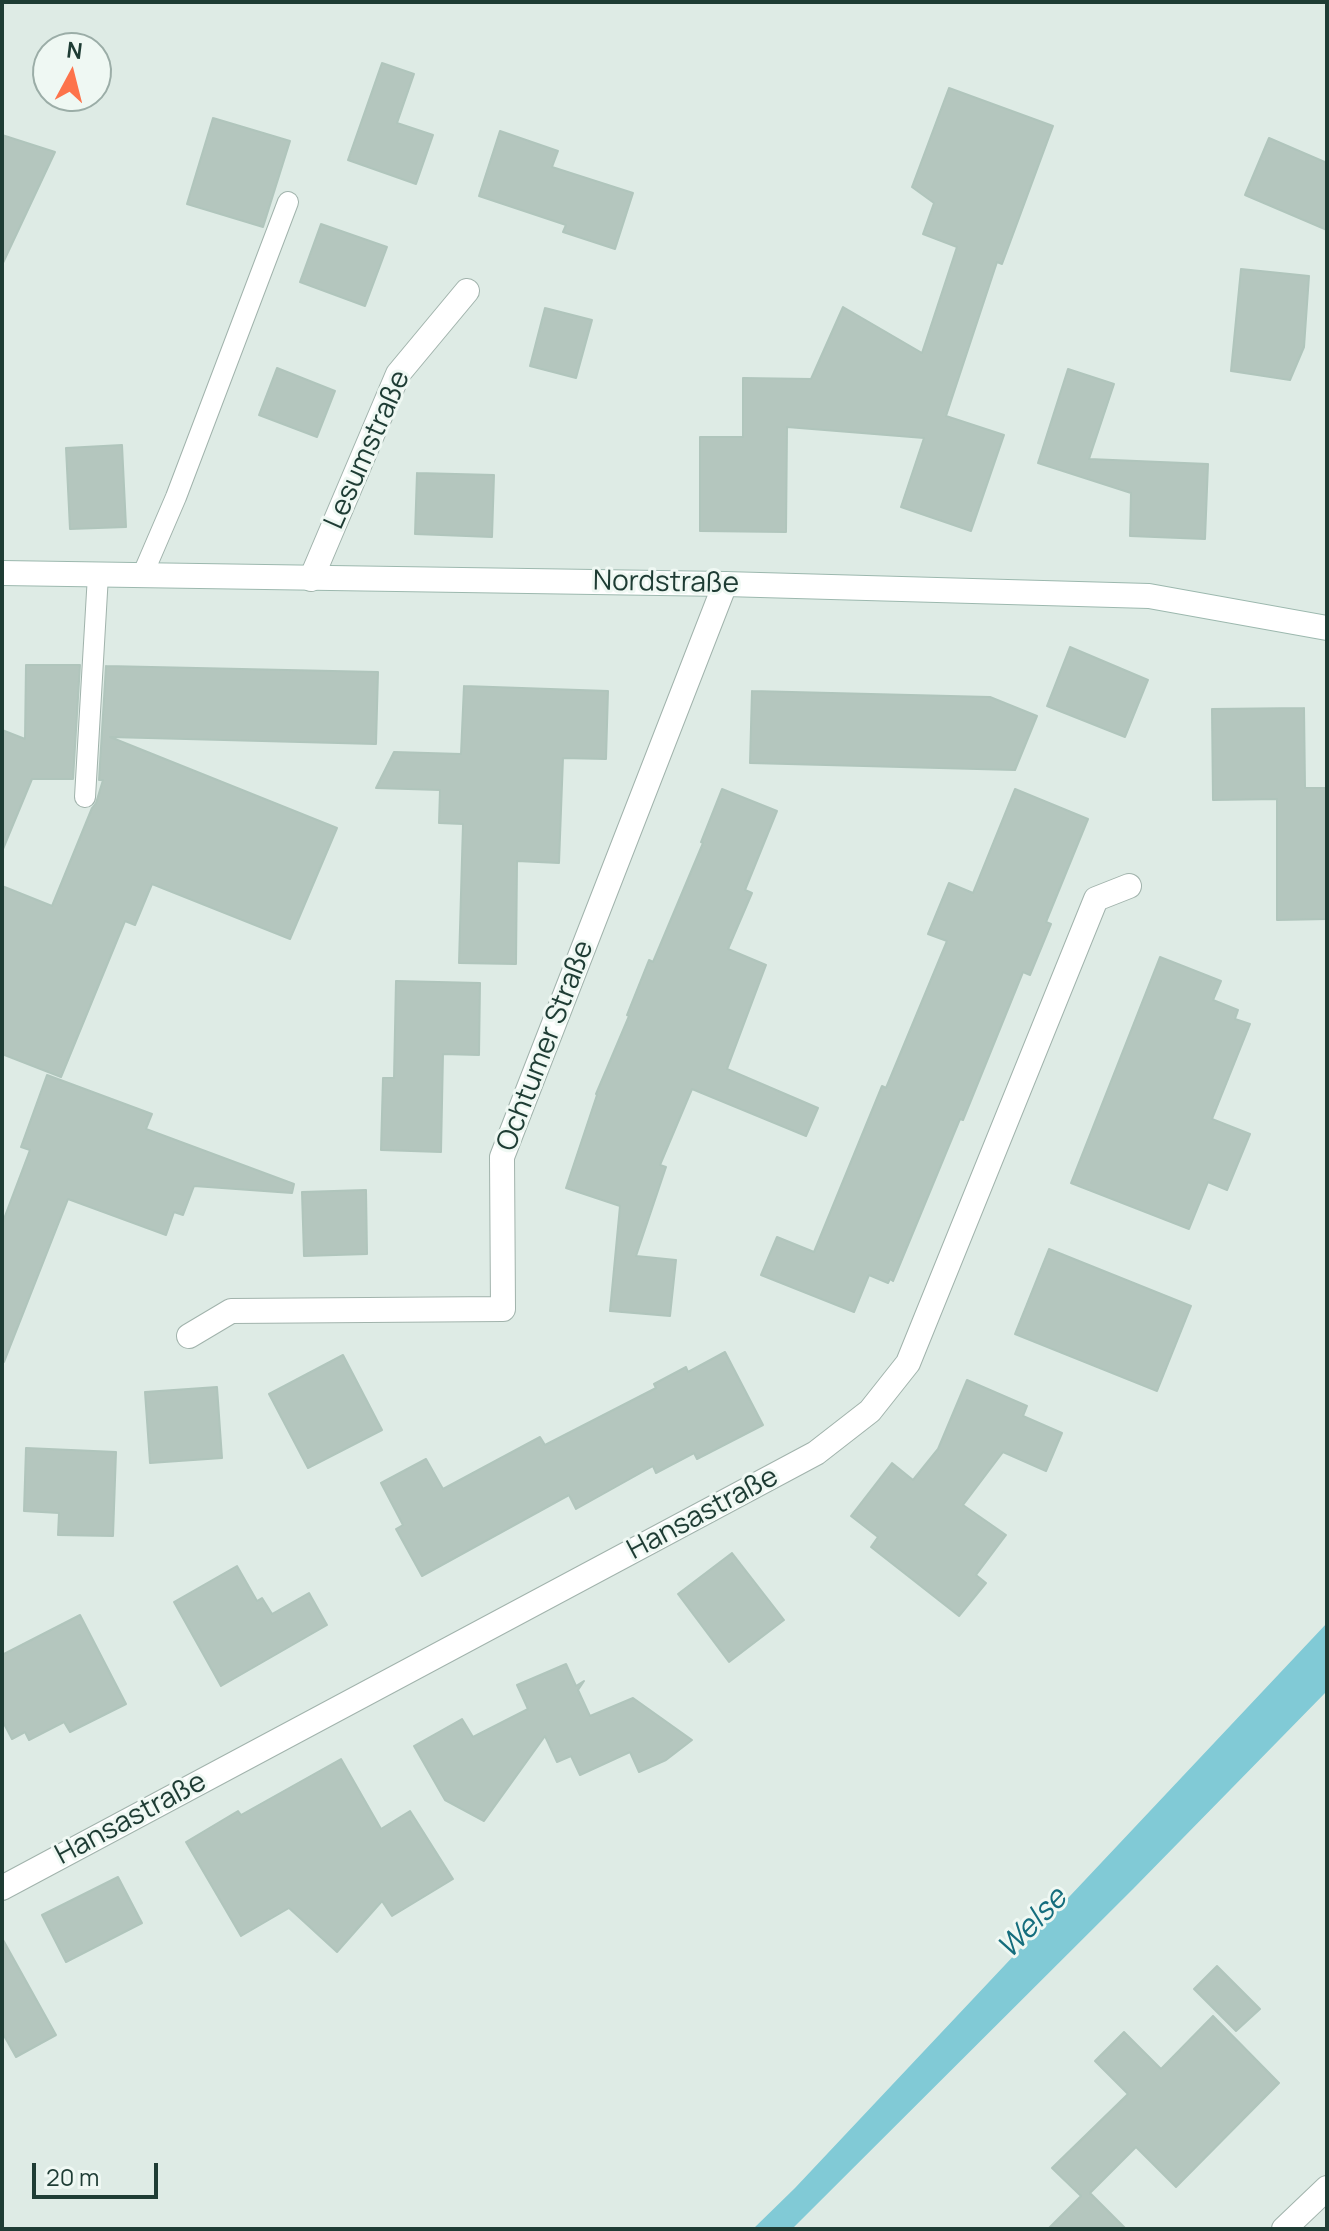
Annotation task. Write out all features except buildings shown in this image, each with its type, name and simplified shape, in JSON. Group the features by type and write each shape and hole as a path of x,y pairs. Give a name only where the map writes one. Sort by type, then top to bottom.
{"street":[{"name":"Lesumstraße","path":"311,579 398,374 467,291"},
{"name":"Nordstraße","path":"2,573 725,584 1149,596 1327,628"},
{"name":"Ochtumer Straße","path":"189,1336 231,1311 503,1309 502,1157 725,584"},
{"name":"Hansastraße","path":"2,1888 816,1453 870,1411 908,1363 1096,899 1129,886"},
{"path":"1284,2229 1327,2188"}],"lane":[{"path":"142,576 176,497 288,202"},
{"path":"85,797 98,575"}],"water":[{"path":"1327,1623 1327,1691 792,2229 753,2229 795,2188"}],"water label":[{"name":"Welse","path":"1033,1924"}]}
